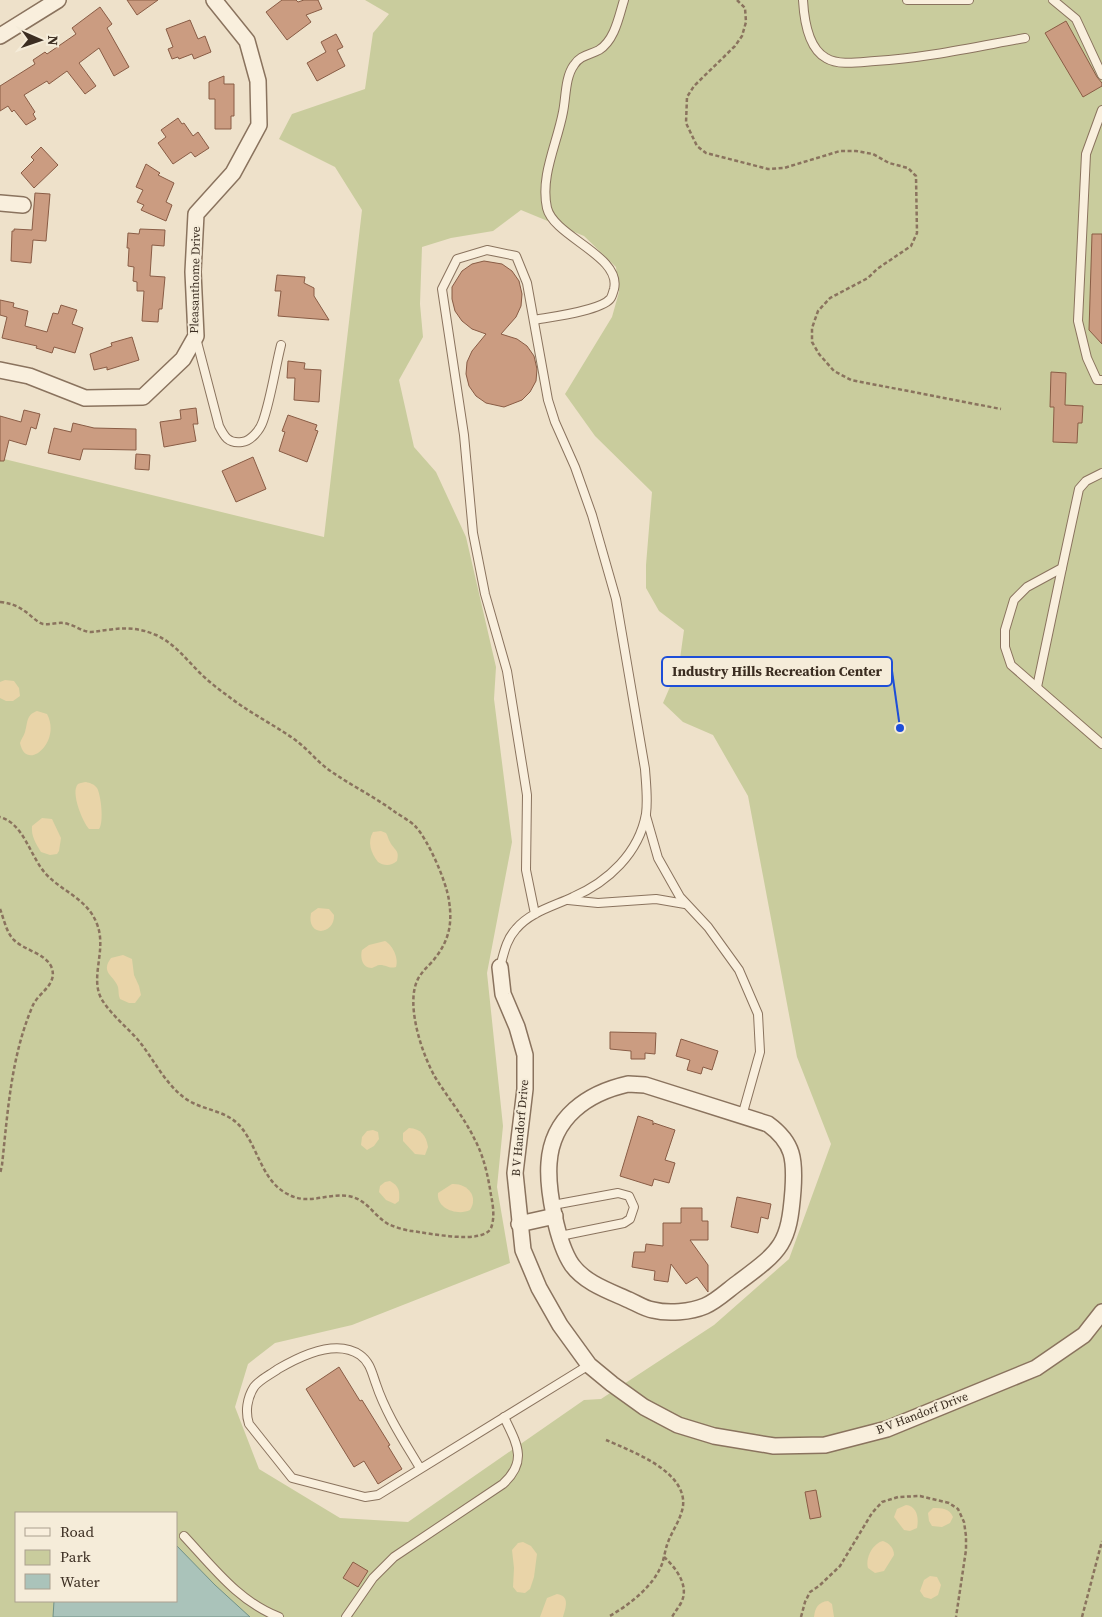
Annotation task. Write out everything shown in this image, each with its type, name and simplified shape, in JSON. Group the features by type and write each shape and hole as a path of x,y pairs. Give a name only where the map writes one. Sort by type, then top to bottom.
{"street":[{"path":"0,36 58,0"},
{"name":"Pleasanthome Drive","path":"0,370 29,376 84,398 143,397 183,360 196,336 194,272 196,214 233,173 259,125 258,81 247,42 214,0"},
{"path":"0,203 23,205"},
{"name":"B V Handorf Drive","path":"500,967 503,994 517,1027 525,1054 525,1089 515,1173 523,1250 539,1288 560,1325 590,1365 644,1407 678,1424 714,1436 774,1446 825,1445 887,1429 1036,1368 1084,1335 1102,1312"},
{"path":"628,1084 645,1085 742,1116 768,1124 780,1132 793,1156 791,1219 786,1234 769,1260 706,1306 670,1312 652,1310 598,1286 583,1277 572,1266 563,1250 548,1175 555,1136 577,1106 612,1088 628,1084"},
{"path":"519,1224 554,1211"}],"lane":[{"path":"534,320 597,307 610,299 614,287 614,277 604,263 558,226 549,216 545,200 549,164 563,114 569,78 574,65 584,55 600,50 609,40 617,25 624,0"},
{"path":"803,0 809,32 816,50 826,58 841,62 914,58 1025,38"},
{"path":"907,0 969,0"},
{"path":"1053,0 1076,19 1102,75"},
{"path":"1102,110 1086,154 1078,321 1087,358 1097,380 1102,380"},
{"path":"500,967 506,944 517,928 535,914 567,900 601,881 618,868 641,832 648,797 645,769 616,599 592,515 548,400 527,283 516,256 488,250 457,259 442,289 464,434 473,533 485,594 507,671 525,785 526,870 535,914"},
{"path":"196,336 219,426 226,439 234,443 245,442 253,436 262,423 280,345"},
{"path":"1036,687 1078,489 1086,480 1102,473"},
{"path":"1062,568 1027,588 1014,600 1005,630 1005,647 1011,665 1102,744"},
{"path":"646,814 658,858 680,898 708,927 739,970 758,1014 760,1052 742,1116"},
{"path":"567,900 598,903 656,899 685,904"},
{"path":"554,1211 618,1193 629,1196 634,1207 630,1219 624,1223 560,1236"},
{"path":"420,1468 382,1402 369,1363 354,1351 334,1349 309,1353 262,1379 254,1388 249,1398 246,1416 249,1424 292,1478 365,1497 378,1495 590,1365"},
{"path":"346,1617 382,1567 503,1484 513,1475 519,1454 517,1443 504,1418"},
{"path":"184,1536 234,1590 249,1602 279,1617"}],"path":[{"path":"737,0 745,8 746,22 742,36 735,46 694,86 687,97 686,123 696,146 706,153 768,169 784,168 840,151 856,150 908,168 916,176 917,233 911,246 868,278 830,298 818,312 812,328 812,342 819,354 834,371 851,380 1001,409"},
{"path":"0,602 20,608 43,624 69,624 88,632 137,628 165,639 204,677 234,701 298,742 327,769 380,801 415,826 427,843 446,887 450,915 449,932 443,948 418,977 413,993 414,1012 421,1042 433,1074 473,1136 489,1176 494,1210 490,1229 485,1235 452,1236 405,1230 386,1222 364,1202 350,1196 302,1200 286,1194 267,1173 245,1133 236,1122 224,1114 189,1101 176,1091 139,1041 102,999 97,986 97,974 102,951 98,924 90,911 78,898 56,883 42,869 12,820 0,817"},
{"path":"0,909 8,932 13,939 51,966 52,974 49,986 34,1002 22,1033 16,1056 0,1174"},
{"path":"606,1440 634,1452 667,1471 680,1490 683,1506 656,1576 647,1588 608,1617"},
{"path":"801,1617 810,1592 820,1586 840,1566 872,1513 882,1502 898,1497 920,1496 949,1503 958,1509 964,1522 966,1550 956,1617"},
{"path":"1082,1617 1102,1541"},
{"path":"664,1557 675,1567 682,1584 682,1601 672,1617"}],"green space":[{"path":"365,0 1102,0 1102,1617 0,1617 0,458 324,537 362,210 335,167 279,139 292,114 365,89 373,33 389,14","holes":["521,210 584,236 616,267 619,292 612,317 565,394 595,436 652,492 646,588 659,611 684,630 679,666 663,703 683,722 713,735 748,796 797,1057 831,1144 789,1259 714,1325 601,1399 584,1400 408,1522 340,1518 259,1469 235,1407 248,1364 275,1343 352,1325 510,1263 497,1187 503,1126 487,973 512,842 494,699 496,667 466,537 436,472 414,447 399,380 423,337 420,304 422,247 451,238 493,231"]}],"sand":[{"path":"5,680 14,681 19,688 20,696 13,701 6,701 0,698 0,682"},
{"path":"37,711 47,714 50,735 47,743 41,750 29,755 23,752 20,743 29,717"},
{"path":"86,782 95,786 98,791 102,815 99,829 89,829 76,800 78,784"},
{"path":"42,818 52,819 61,838 57,854 50,855 41,852 34,840 32,826"},
{"path":"381,831 386,833 397,852 397,861 390,865 378,862 373,855 371,836 373,832"},
{"path":"318,908 329,909 334,915 333,922 326,930 316,930 313,927 311,913"},
{"path":"385,941 395,953 396,967 380,965 369,968 366,966 361,956 362,950 369,945"},
{"path":"123,955 132,959 134,975 139,986 141,995 135,1003 129,1003 120,999 118,987 107,971 111,958"},
{"path":"409,1128 420,1131 426,1139 428,1147 425,1155 415,1154 403,1141 403,1133"},
{"path":"373,1130 378,1132 379,1139 374,1146 367,1150 361,1145 362,1137 367,1131"},
{"path":"390,1181 397,1187 399,1192 399,1201 395,1204 386,1200 379,1192 380,1186"},
{"path":"452,1184 457,1184 470,1191 473,1200 470,1210 460,1212 449,1210 440,1203 438,1193"},
{"path":"906,1505 915,1510 918,1520 917,1528 910,1531 904,1530 894,1517 897,1509"},
{"path":"933,1508 947,1510 953,1517 950,1523 942,1527 932,1526 928,1513"},
{"path":"883,1541 891,1546 894,1555 884,1571 875,1573 868,1568 869,1556 873,1548"},
{"path":"523,1542 531,1546 537,1554 534,1577 530,1589 525,1593 517,1592 513,1587 514,1568 512,1550 518,1543"},
{"path":"930,1576 937,1577 941,1585 938,1595 931,1599 924,1597 920,1591 924,1580"},
{"path":"557,1594 564,1597 566,1602 563,1617 540,1617 547,1598"},
{"path":"828,1601 832,1604 834,1617 814,1617 818,1606"}],"water":[{"path":"178,1547 250,1617 53,1617 54,1602 178,1602"}],"building":[{"path":"127,0 158,0 137,15"},
{"path":"282,0 296,0 298,2 318,0 322,9 306,15 311,22 287,40 266,12"},
{"path":"100,7 112,24 107,28 129,67 114,76 99,48 79,63 96,86 85,94 67,71 49,84 47,81 24,95 35,112 33,114 36,119 26,125 14,110 12,112 8,106 0,111 0,86 35,64 33,60 45,52 47,54 76,34 72,28"},
{"path":"190,20 198,39 205,36 211,52 194,59 192,54 179,59 178,57 172,59 168,49 173,47 166,29"},
{"path":"1066,21 1102,83 1102,86 1083,97 1045,33"},
{"path":"336,34 343,47 337,50 345,66 317,81 307,63 326,52 321,42"},
{"path":"224,76 224,84 234,84 234,116 231,116 231,129 215,129 215,99 209,99 209,82"},
{"path":"178,118 193,136 198,132 209,148 195,157 191,152 173,164 158,143 166,137 161,130"},
{"path":"41,147 58,165 34,188 21,173 34,160 31,157"},
{"path":"146,164 160,173 158,175 174,183 166,202 172,205 166,221 141,210 144,205 137,202 143,190 136,187"},
{"path":"35,193 50,194 46,241 33,240 31,263 11,261 12,231 14,229 32,230"},
{"path":"140,229 165,230 164,246 152,245 150,276 165,277 162,309 159,309 158,322 142,321 144,291 137,291 137,282 133,281 134,267 128,266 128,233 139,234"},
{"path":"1092,234 1102,234 1102,344 1089,330"},
{"path":"484,261 502,264 512,271 519,281 522,294 521,306 516,317 501,334 517,339 527,346 534,356 537,369 536,381 530,392 522,400 504,407 486,403 476,396 469,386 466,374 467,362 472,351 486,334 472,329 462,321 455,311 452,299 452,287 462,271 472,264"},
{"path":"277,275 305,277 304,283 314,288 314,296 329,320 278,316 281,291 275,291"},
{"path":"0,300 14,303 13,307 28,311 25,326 47,332 53,313 58,314 61,305 77,310 72,324 83,328 75,353 54,347 52,353 36,348 37,346 2,338 7,317 0,315"},
{"path":"132,337 139,360 107,370 107,367 94,370 90,354 112,346 111,343"},
{"path":"288,361 305,363 304,369 321,370 319,402 294,400 295,378 287,378"},
{"path":"1051,372 1066,373 1065,405 1083,406 1082,423 1078,423 1077,443 1053,442 1054,407 1050,407"},
{"path":"196,408 198,424 193,424 196,441 164,447 160,422 181,419 180,410"},
{"path":"24,410 40,414 36,429 31,427 26,445 9,440 4,461 0,461 0,416 21,422"},
{"path":"288,415 317,425 315,430 318,431 307,462 279,451 285,432 282,431"},
{"path":"73,423 94,428 136,429 136,450 83,449 80,460 48,453 54,428 71,432"},
{"path":"136,454 150,455 149,470 135,469"},
{"path":"253,457 266,489 236,502 222,471"},
{"path":"610,1032 656,1033 655,1054 645,1053 645,1059 631,1059 631,1051 610,1049"},
{"path":"681,1039 718,1051 712,1070 703,1067 701,1074 687,1070 690,1060 676,1056"},
{"path":"638,1116 653,1121 653,1125 654,1123 675,1130 665,1160 675,1163 669,1183 654,1179 652,1186 620,1176"},
{"path":"737,1197 771,1204 768,1219 761,1217 758,1233 731,1227"},
{"path":"681,1208 702,1208 702,1221 708,1221 708,1240 690,1240 708,1265 708,1292 697,1277 686,1284 671,1264 668,1282 654,1280 655,1271 632,1267 634,1252 645,1252 646,1244 663,1246 663,1223 681,1223"},
{"path":"339,1367 390,1445 388,1446 402,1469 378,1484 364,1461 354,1467 306,1389"},
{"path":"816,1490 821,1517 810,1519 805,1492"},
{"path":"353,1562 368,1571 358,1587 343,1578"}],"place":[{"name":"Industry Hills Recreation Center","path":"900,728"}]}
